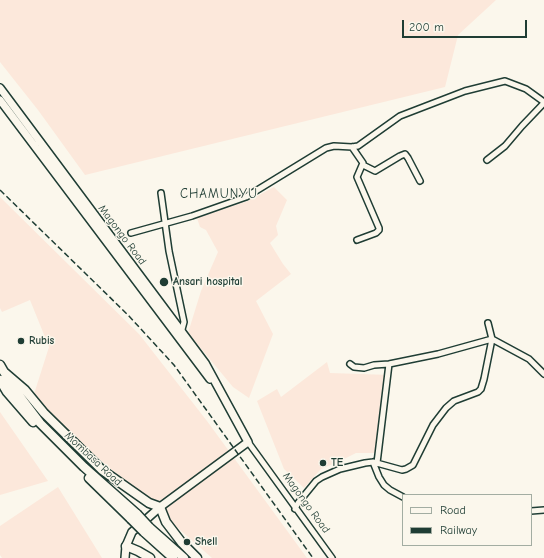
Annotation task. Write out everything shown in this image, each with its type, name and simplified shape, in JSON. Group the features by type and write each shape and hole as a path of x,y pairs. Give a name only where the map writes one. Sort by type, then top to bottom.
{"highway":[{"name":"Mombasa Road","path":"2,369 29,410 144,532 173,558"},
{"path":"2,369 25,390 44,413 102,470 149,503 160,507 164,518 174,533 197,558"},
{"name":"Mombasa Road","path":"0,380 7,392 20,408 58,449 83,469 184,558"},
{"path":"126,546 150,558"}],"main road":[{"name":"Magongo Road","path":"0,88 181,333 205,363 248,442"},
{"name":"Magongo Road","path":"0,100 223,397"},
{"path":"125,558 126,546 132,532 160,507 248,442"}],"street":[{"path":"130,233 192,216 246,197 328,147 337,146 352,148 361,144 400,116 444,98 505,80 519,85 544,102 505,146 487,160"},
{"path":"352,148 363,165 375,171 405,154 420,182"},
{"path":"358,240 376,233 379,230 357,178 363,165"},
{"path":"161,193 165,223 184,322 181,333"},
{"path":"295,509 312,486 322,477 346,467 375,462 402,470 413,464 434,425 446,408 454,401 478,392 481,389 492,339 488,323"},
{"path":"350,364 354,367 364,368 374,365 388,364 438,354 492,339 529,359 544,374"},
{"path":"388,364 375,462 379,477 384,485 402,496"},
{"name":"Magongo Road","path":"248,442 295,509 332,558"},
{"path":"532,512 544,510"}],"shaded area":[{"path":"0,0 496,0 458,35 445,87 85,175 38,110 0,62"},
{"path":"274,187 287,200 276,226 278,235 270,243 291,274 256,301 273,334 249,398 233,387 188,333 201,291 218,252 206,230 200,227 197,218 248,201"},
{"path":"0,197 139,334 207,421 307,558 212,558 80,442 50,420 34,394 49,347 30,300 2,312 0,308"},
{"path":"327,362 330,373 390,375 382,453 356,453 321,469 304,488 284,469 257,401 277,389 281,397"},
{"path":"0,412 48,481 0,495"},
{"path":"58,487 102,558 2,558 0,555 0,526"}],"railway":[{"path":"0,190 128,315 174,365 313,558"}],"place":[{"name":"Ansari hospital","path":"164,282"},
{"name":"Rubis","path":"21,341"},
{"name":"TE","path":"323,463"},
{"name":"Shell","path":"187,542"}],"district":[{"name":"CHAMUNYU","path":"219,194"}]}
